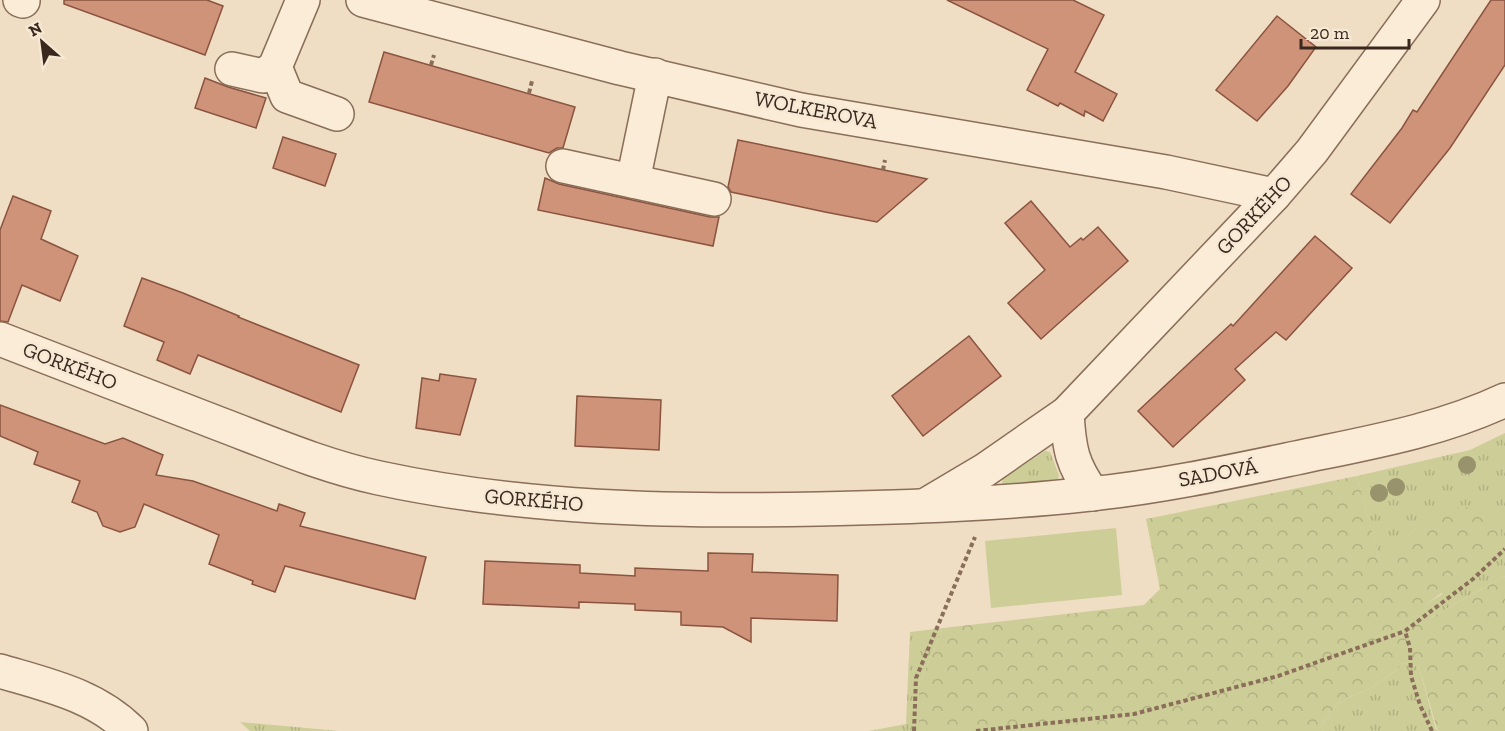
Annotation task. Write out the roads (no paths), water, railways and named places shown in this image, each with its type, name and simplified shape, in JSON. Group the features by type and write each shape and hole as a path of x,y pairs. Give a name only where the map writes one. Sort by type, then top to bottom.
{"street":[{"path":"232,69 263,76 275,67 303,0"},
{"name":"WOLKEROVA","path":"363,0 597,62 801,110 1166,171 1274,195"},
{"name":"GORKÉHO","path":"0,339 312,459 374,477 440,490 511,499 640,509 728,511 923,506 985,470 1067,413 1274,195 1312,151 1423,0"},
{"path":"275,67 286,96 337,114"},
{"path":"633,181 655,75"},
{"path":"563,166 714,199"},
{"name":"SADOVÁ","path":"923,506 990,504 1093,494 1264,465 1407,435 1479,412 1505,400"},
{"path":"1067,413 1068,444 1078,472 1093,494"},
{"path":"0,671 69,691 99,705 131,731"}]}
